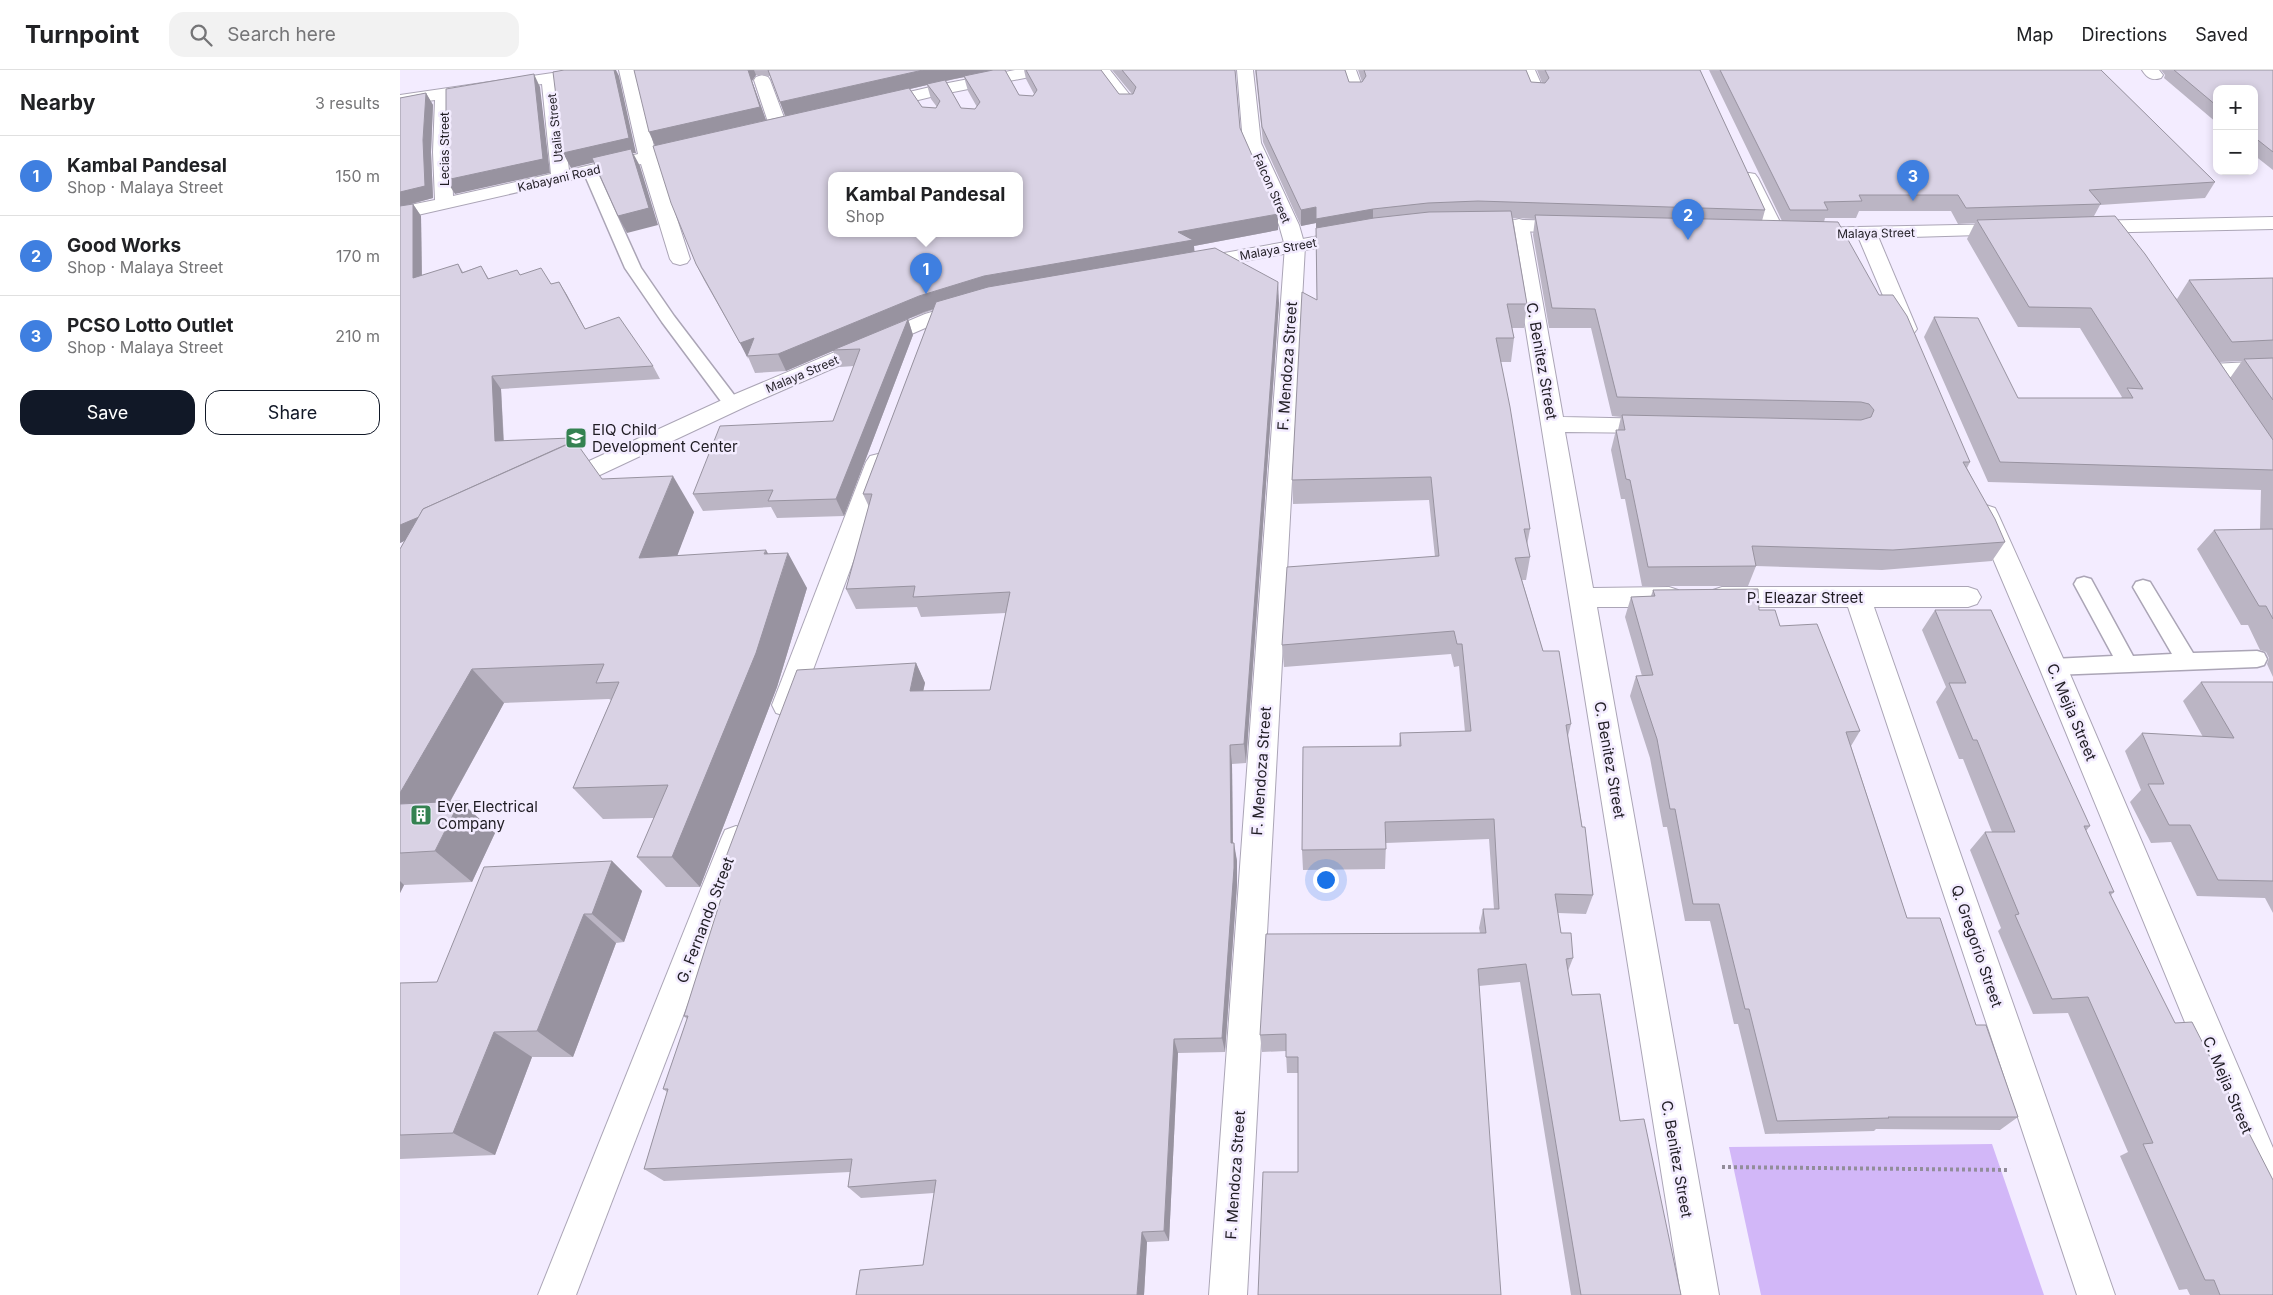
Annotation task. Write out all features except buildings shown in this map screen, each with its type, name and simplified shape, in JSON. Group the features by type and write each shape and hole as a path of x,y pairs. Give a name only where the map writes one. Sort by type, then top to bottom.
{"street":[{"path":"400,100 607,70"},
{"path":"627,70 648,158 680,259"},
{"path":"862,108 918,95 943,84 1017,83 1040,70"},
{"path":"1102,70 1129,104"},
{"name":"Falcon Street","path":"1245,70 1252,126 1252,143 1289,225 1295,246"},
{"path":"1348,70 1356,92"},
{"path":"1527,70 1537,93"},
{"name":"Utalia Street","path":"549,78 560,178"},
{"path":"762,80 779,128"},
{"path":"943,84 963,103"},
{"name":"Lecias Street","path":"444,94 442,152 444,204"},
{"path":"918,95 929,110"},
{"path":"759,132 797,123"},
{"name":"Kabayani Road","path":"400,213 712,143"},
{"name":"Malaya Street","path":"1743,165 1766,234 1867,234 2023,229"},
{"path":"2062,228 2273,223"},
{"path":"1456,226 1519,225 1588,228"},
{"name":"C. Benitez Street","path":"1519,225 1700,1295"},
{"path":"2111,226 2127,245"},
{"name":"Malaya Street","path":"1180,267 1373,233"},
{"path":"1867,234 1917,353"},
{"name":"F. Mendoza Street","path":"1228,1295 1295,246"},
{"name":"Malaya Street","path":"544,492 732,404 932,318 980,303"},
{"path":"918,355 932,318"},
{"path":"2227,394 2206,363 2273,368"},
{"path":"1553,424 1673,427"},
{"path":"778,726 886,438"},
{"name":"C. Mejia Street","path":"1976,490 2053,667 2273,1192"},
{"name":"Q. Gregorio Street","path":"1858,597 2096,1295"},
{"name":"P. Eleazar Street","path":"1582,598 1968,597"},
{"name":"G. Fernando Street","path":"557,1295 747,810"}],"lane":[{"path":"590,171 633,268 668,319 732,404"},
{"path":"2084,584 2126,664"},
{"path":"2143,587 2188,661"},
{"path":"2053,667 2257,659"}],"path":[{"path":"1679,1167 2053,1170"}],"shaded area":[{"path":"1992,1144 2044,1295 1761,1295 1729,1147"}],"place":[{"name":"PCSO Lotto Outlet","path":"1913,201"},
{"name":"Good Works","path":"1688,240"},
{"name":"Kambal Pandesal","path":"926,294"},
{"name":"EIQ Child Development Center","path":"576,438"},
{"name":"Ever Electrical Company","path":"421,815"}]}
